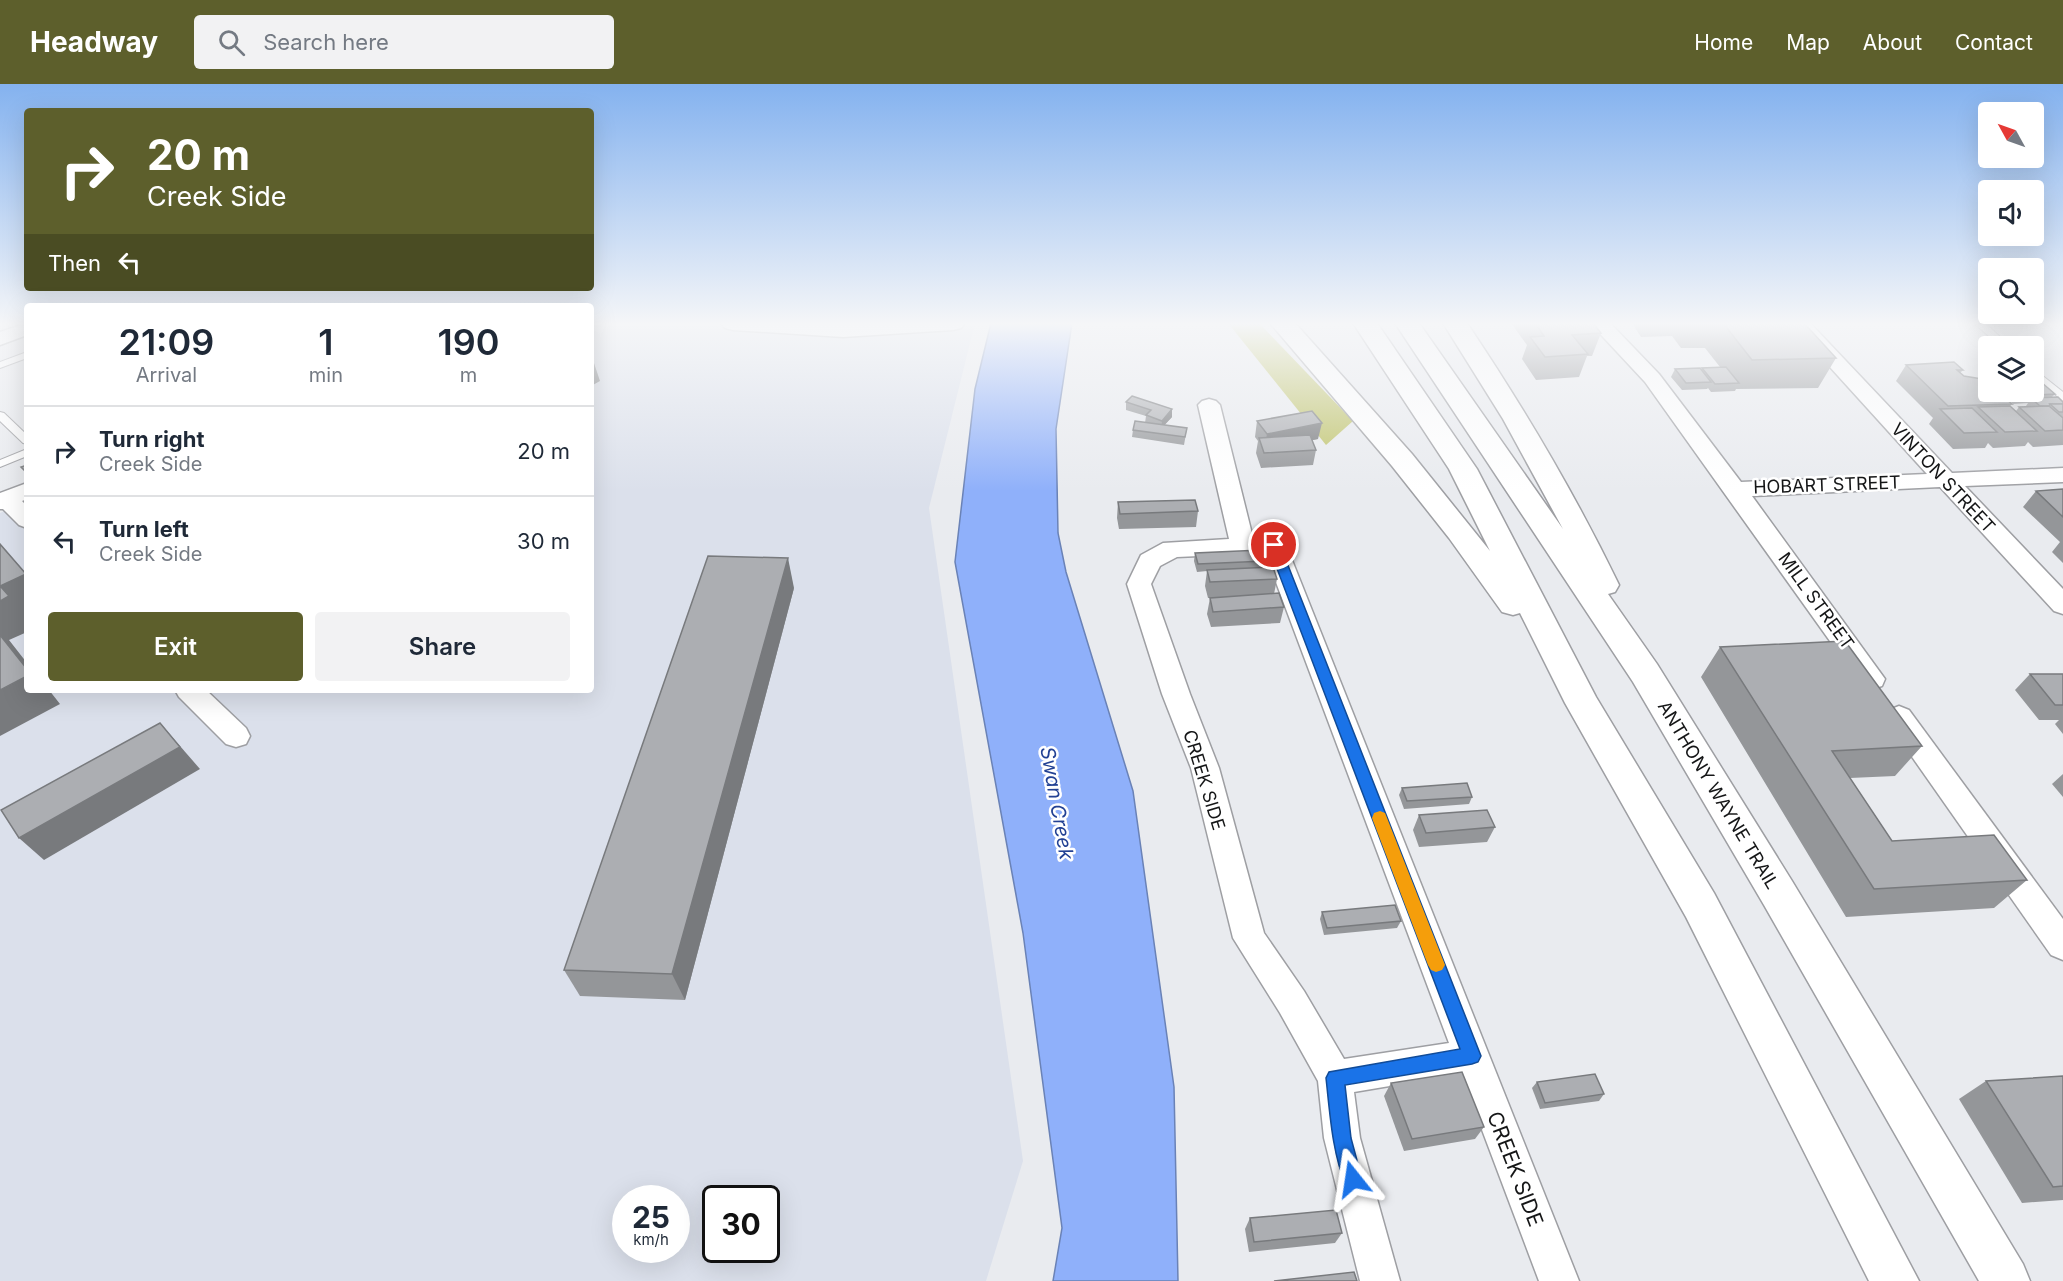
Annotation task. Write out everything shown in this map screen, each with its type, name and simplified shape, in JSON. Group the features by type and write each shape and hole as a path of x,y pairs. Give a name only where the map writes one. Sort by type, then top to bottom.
{"main road":[{"path":"1333,379 1471,544 1582,703"},
{"path":"1402,379 1463,469 1582,703 1700,905 1895,1281"},
{"name":"ANTHONY WAYNE TRAIL","path":"1445,379 1645,674 1778,893 2006,1281"},
{"path":"1493,379 1577,526 1645,674"}],"street":[{"name":"MILL STREET","path":"1653,379 1735,489 2063,945"},
{"name":"VINTON STREET","path":"1851,379 2063,606"},
{"path":"1209,405 1243,546"},
{"name":"HOBART STREET","path":"1735,489 2063,476"},
{"path":"11,497 24,516"},
{"name":"CREEK SIDE","path":"1380,1281 1342,1138 1335,1078 1292,1002 1249,938 1205,768 1176,694 1140,584 1150,561 1172,549 1274,545 1559,1281"},
{"path":"192,693 236,736"},
{"path":"1335,1078 1472,1056"}],"lane":[{"path":"2044,381 2063,398"},
{"path":"0,415 24,438"},
{"path":"0,464 24,453"}],"shaded area":[{"path":"594,379 961,379 929,508 1023,1161 986,1281 0,1281 0,513 24,502 24,693 594,693"}],"green space":[{"path":"1273,379 1313,379 1353,421 1326,445"}],"water":[{"name":"Swan Creek","path":"977,379 1064,379 1056,429 1058,533 1066,572 1133,791 1174,1087 1178,1281 1053,1281 1062,1228 1023,933 955,562"}],"building":[{"path":"1683,379 1709,379 1711,382 1686,383"},
{"path":"1711,379 1736,379 1739,383 1715,384"},
{"path":"1920,379 1978,379 1978,402 2010,402 2012,404 1948,406"},
{"path":"2044,385 2055,394 2044,395"},
{"path":"1132,396 1172,409 1162,421 1146,415 1151,410 1126,402"},
{"path":"2058,397 2063,404 2040,406 2036,402 2044,402 2044,398"},
{"path":"2050,404 2063,404 2063,412 2059,412"},
{"path":"2010,406 2037,431 2005,432 1978,407"},
{"path":"2049,406 2063,418 2063,430 2045,431 2019,407"},
{"path":"1972,408 1997,432 1964,433 1940,409"},
{"path":"1312,411 1322,423 1267,434 1257,421"},
{"path":"1135,421 1187,428 1185,437 1133,430"},
{"path":"1310,435 1316,450 1264,453 1259,438"},
{"path":"2063,489 2063,517 2036,491"},
{"path":"1195,500 1198,511 1120,514 1118,502"},
{"path":"0,544 24,572 24,575 0,586"},
{"path":"1261,550 1265,561 1198,564 1195,553"},
{"path":"708,556 788,558 672,974 564,970"},
{"path":"1273,567 1277,579 1210,582 1207,570"},
{"path":"0,586 9,596 0,601"},
{"path":"1279,593 1284,607 1213,612 1210,598"},
{"path":"0,635 24,665 24,678 0,690"},
{"path":"1845,641 1922,746 1832,751 1892,841 1994,835 2027,880 1874,889 1720,647"},
{"path":"2030,674 2063,674 2063,705 2055,705"},
{"path":"160,723 180,747 19,838 1,810"},
{"path":"1467,783 1472,797 1407,801 1402,788"},
{"path":"1487,810 1495,827 1426,833 1419,815"},
{"path":"1395,905 1401,921 1327,928 1322,912"},
{"path":"1462,1072 1484,1127 1412,1139 1391,1083"},
{"path":"1595,1074 1604,1094 1545,1103 1537,1082"},
{"path":"2063,1076 2063,1186 2053,1187 1986,1081"},
{"path":"1336,1210 1342,1233 1254,1242 1250,1218"},
{"path":"1354,1272 1357,1281 1274,1281"}],"slow traffic":[{"path":"1380,818 1436,965"}],"route":[{"path":"1274,545 1472,1056 1335,1078 1342,1138 1353,1179"}]}
